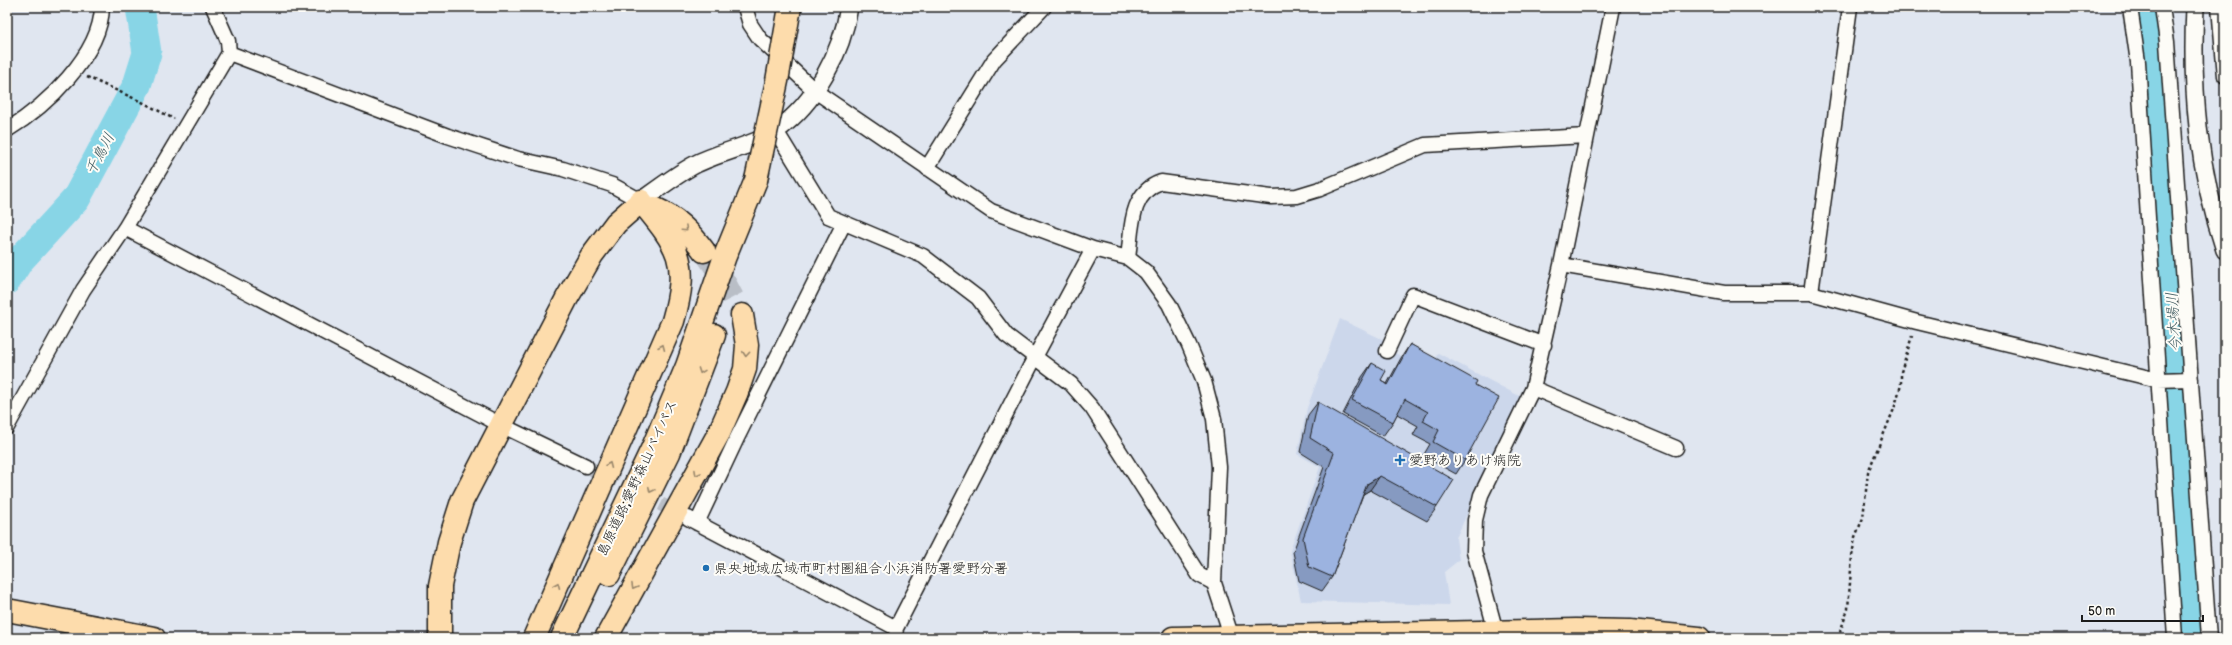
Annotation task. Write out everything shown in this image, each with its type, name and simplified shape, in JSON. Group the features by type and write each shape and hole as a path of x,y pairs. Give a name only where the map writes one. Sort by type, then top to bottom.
{"highway":[{"name":"島原道路;愛野森山バイパス","path":"573,632 669,453 701,373 712,318 738,259 777,81 790,7"},
{"path":"641,201 669,215 688,231 704,252"},
{"path":"440,638 440,586 449,542 462,501 566,298 592,255 616,223 641,201"},
{"path":"538,629 673,321 680,294 681,270 676,250 667,232 641,201"},
{"path":"608,635 719,433 737,392 744,369 747,345 742,315"},
{"path":"7,610 154,638"},
{"path":"1173,638 1482,634 1522,635 1630,631 1699,638"}],"street":[{"path":"7,130 25,119 64,84 94,41 102,17 102,7"},
{"path":"7,427 83,290 125,228 229,53 228,41 213,7"},
{"path":"745,7 750,24 760,39 815,91 991,211 1093,249 1128,258 1146,272 1169,304 1204,381 1212,411 1220,467 1214,583 1232,638"},
{"path":"229,53 448,136 518,159 563,169 612,185 641,201 666,183 697,164 776,131 799,112 815,91 835,54 849,7"},
{"path":"927,168 994,60 1044,7"},
{"path":"1482,634 1474,551 1475,520 1481,495 1533,388 1561,265 1613,7"},
{"path":"1811,292 1850,7"},
{"path":"2130,7 2138,62 2161,380 2175,638"},
{"path":"2162,7 2167,42 2188,379 2209,638"},
{"path":"2195,7 2194,87 2200,156 2225,250"},
{"path":"2219,7 2225,76"},
{"path":"776,131 828,216 923,256 978,298 1006,335 1071,384 1092,408 1199,575 1214,583"},
{"path":"1128,258 1136,204 1142,192 1151,185 1161,182 1271,197 1297,196 1320,189 1425,145 1586,136"},
{"path":"844,223 736,438 692,520 895,633 1035,357 1093,249"},
{"path":"125,228 501,424 586,466"},
{"path":"1561,265 1724,293 1811,292 1917,322 2161,380 2188,379"},
{"path":"1387,351 1413,295 1544,344"},
{"path":"1533,388 1676,448"}],"path":[{"path":"74,70 113,90 146,104 185,126"},
{"path":"1838,638 1848,609 1853,550 1855,537 1863,518 1868,472 1894,409 1901,385 1901,372 1917,322"}],"shaded area":[{"name":"愛野ありあけ病院","path":"1340,319 1386,341 1383,347 1429,370 1438,353 1521,397 1456,538 1459,560 1444,572 1449,605 1301,601 1290,551 1320,467 1297,454 1307,408"}],"building":[{"path":"1410,344 1477,381 1475,385 1499,398 1465,460 1433,442 1439,430 1423,421 1428,412 1405,399 1393,422 1352,400 1372,363 1386,371 1381,380 1388,385"},
{"path":"1318,402 1454,480 1437,507 1380,476 1367,484 1332,577 1309,567 1303,538 1334,453 1310,438"}],"waterway":[{"name":"千鳥川","path":"7,280 19,261 76,199 137,85 147,53 140,7"},
{"name":"今木場川","path":"2148,7 2154,40 2196,638"}],"tunnel":[{"path":"704,251 725,282 742,315"},
{"path":"586,466 682,515"}],"place":[{"name":"愛野ありあけ病院","path":"1400,460"},
{"name":"県央地域広域市町村圏組合小浜消防署愛野分署","path":"706,568"}]}
